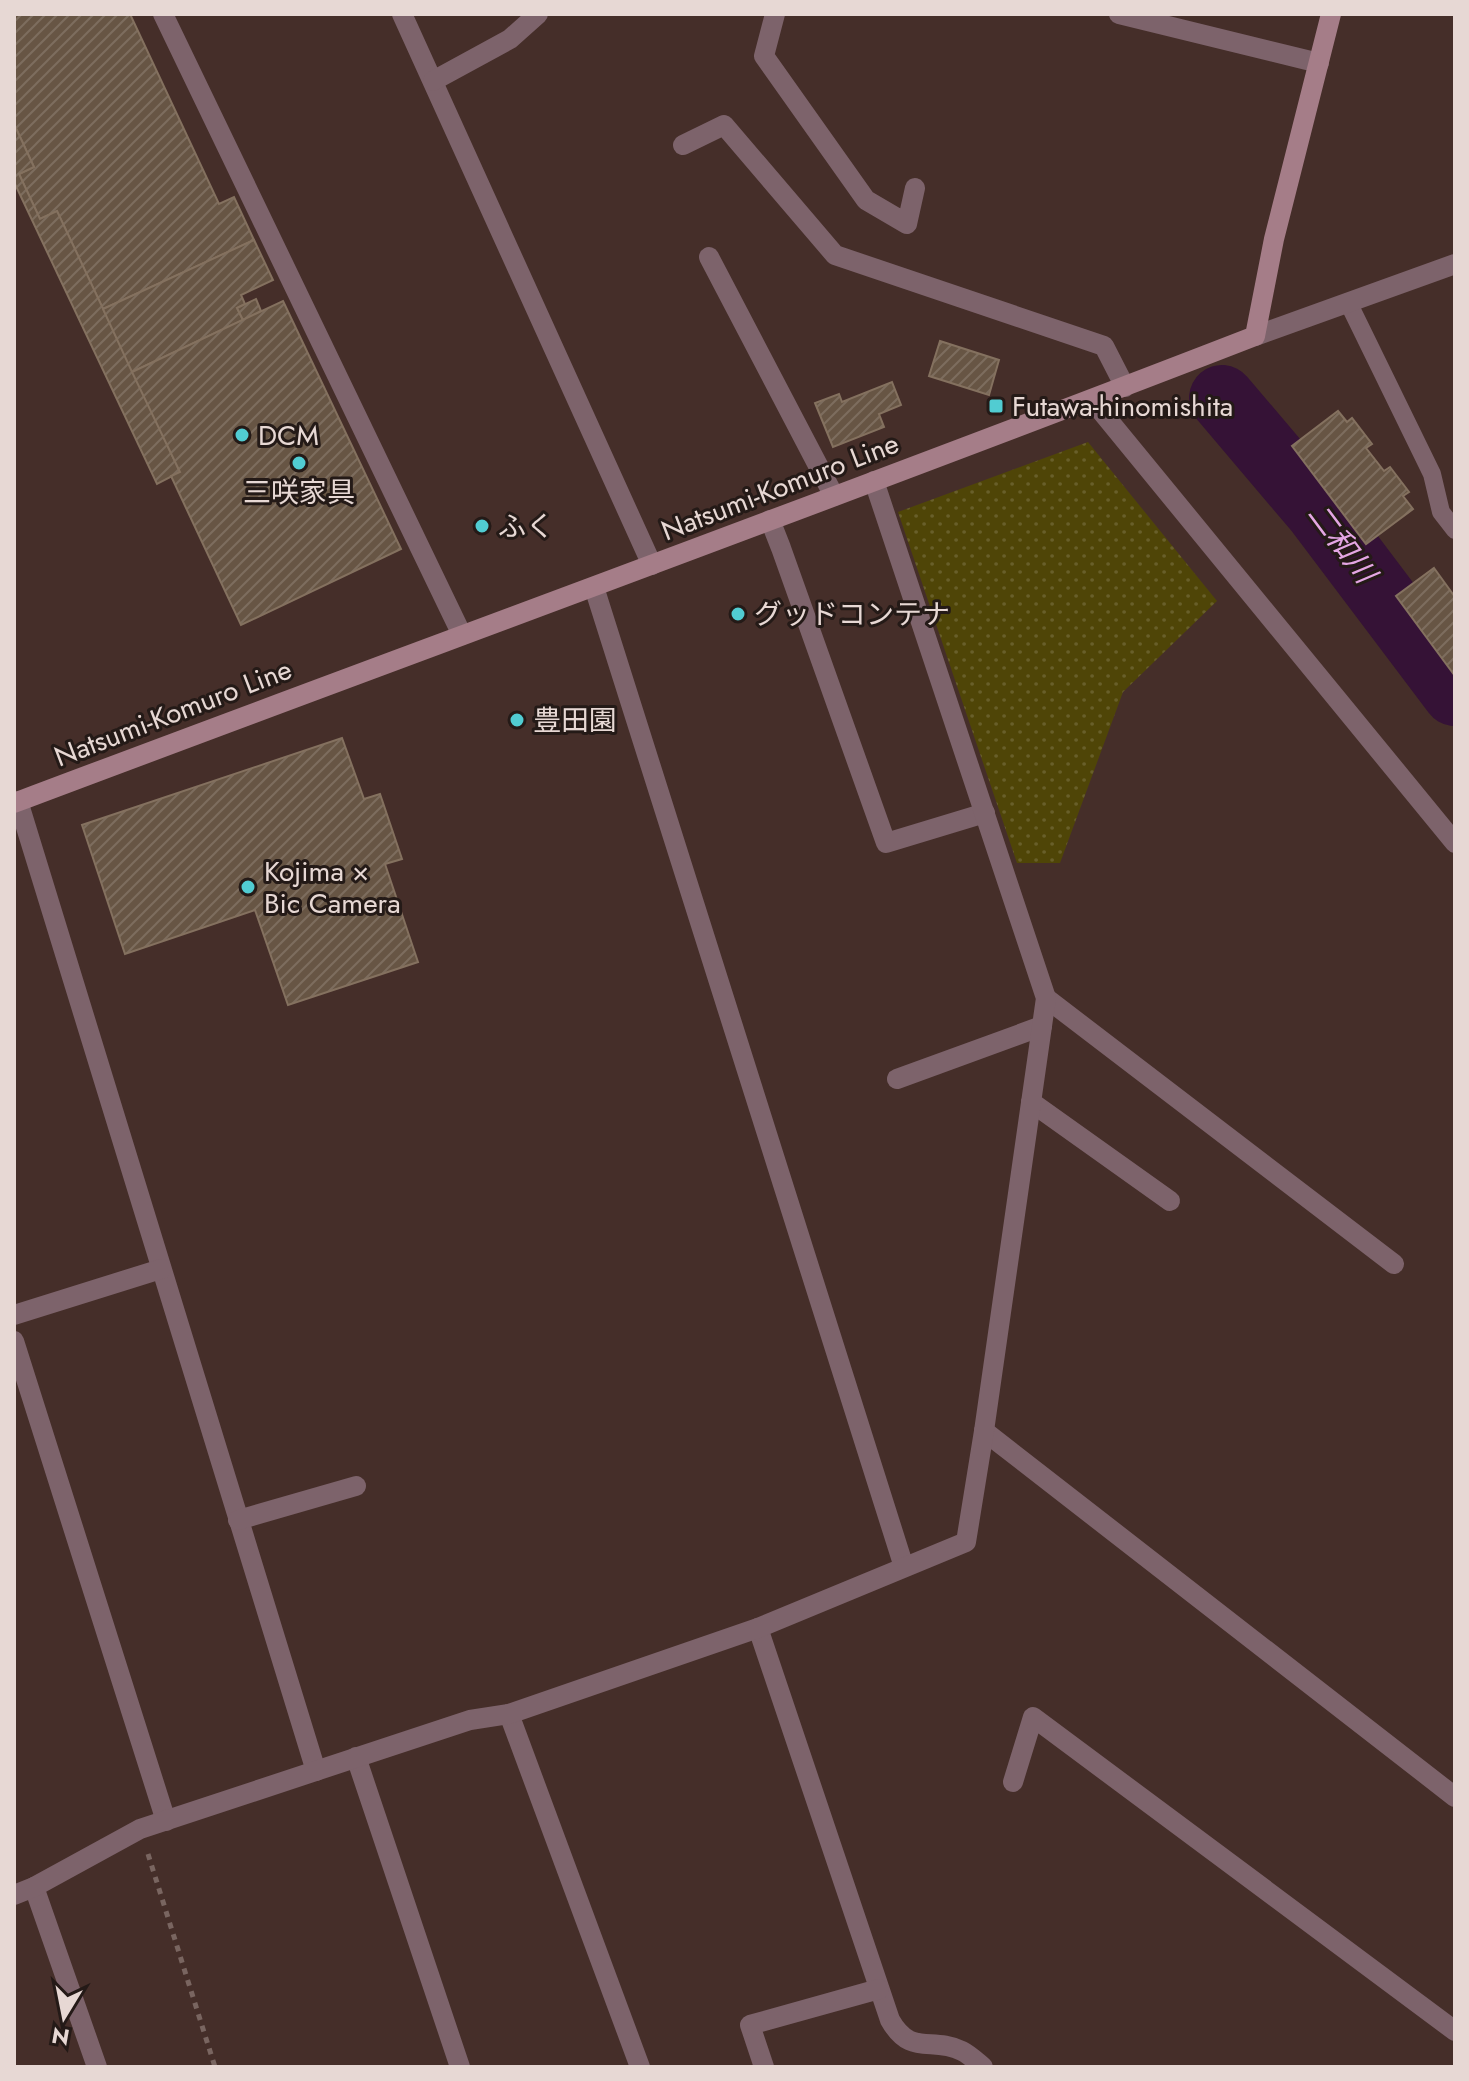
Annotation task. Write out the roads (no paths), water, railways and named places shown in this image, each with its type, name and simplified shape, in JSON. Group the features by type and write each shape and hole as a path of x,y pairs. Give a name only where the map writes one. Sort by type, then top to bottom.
{"main road":[{"path":"1255,336 1274,239 1331,14"},
{"name":"Natsumi-Komuro Line","path":"16,802 1092,400 1255,336"}],"street":[{"path":"163,14 462,635"},
{"path":"402,14 652,565"},
{"path":"433,81 510,39 538,14"},
{"path":"775,14 764,56 866,200 907,224 915,188"},
{"path":"1119,14 1319,63"},
{"path":"683,145 724,125 835,255 1104,346 1125,387"},
{"path":"709,257 834,496"},
{"path":"1255,336 1455,264"},
{"path":"1092,400 1455,843"},
{"path":"14,1895 140,1829 470,1720 509,1714 758,1628 966,1542 1046,998 874,481"},
{"path":"770,520 886,843 985,813"},
{"path":"594,587 904,1567"},
{"path":"16,802 316,1771"},
{"path":"1046,998 1394,1264"},
{"path":"897,1079 1042,1026"},
{"path":"1031,1102 1170,1201"},
{"path":"14,1315 161,1269"},
{"path":"14,1341 166,1821"},
{"path":"984,1431 1455,1797"},
{"path":"238,1520 356,1486"},
{"path":"758,1628 890,2020 898,2034 907,2041 962,2051 983,2067"},
{"path":"509,1714 640,2067"},
{"path":"1013,1782 1033,1717 1455,2031"},
{"path":"356,1757 460,2067"},
{"path":"34,1887 97,2067"},
{"path":"764,2067 750,2025 879,1989"}],"lane":[{"path":"1348,302 1432,474 1441,512 1455,530"}],"waterway":[{"name":"二和川","path":"1222,398 1317,510 1455,693"}],"place":[{"name":"Futawa-hinomishita","path":"996,406"},
{"name":"DCM","path":"242,435"},
{"name":"三咲家具","path":"299,463"},
{"name":"ふく","path":"482,526"},
{"name":"グッドコンテナ","path":"738,614"},
{"name":"豊田園","path":"517,720"},
{"name":"Kojima × Bic Camera","path":"248,887"}]}
